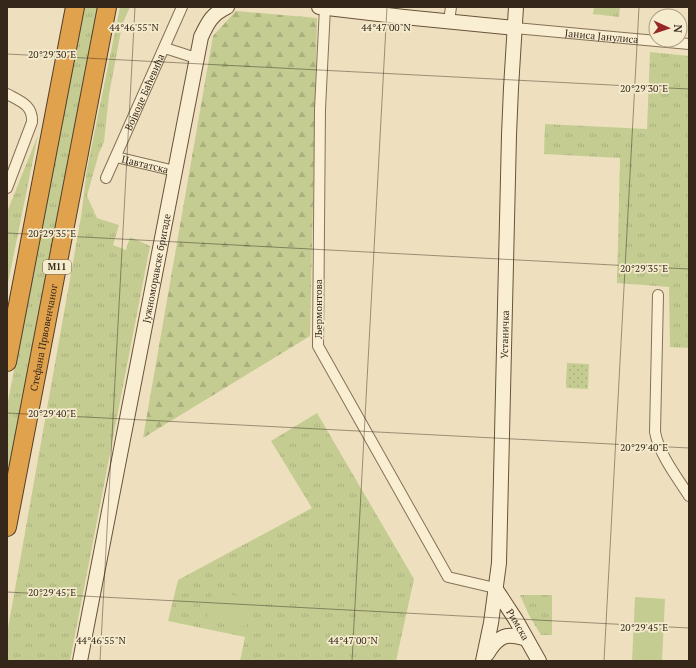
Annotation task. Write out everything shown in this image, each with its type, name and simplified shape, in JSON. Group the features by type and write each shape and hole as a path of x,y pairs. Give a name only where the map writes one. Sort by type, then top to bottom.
{"highway":[{"path":"7,362 75,7"},
{"name":"Стефана Првовенчаног","path":"7,527 107,7"}],"street":[{"name":"Војводе Баћевића","path":"106,178 182,7"},
{"name":"Јужноморавске бригаде","path":"80,661 196,58 201,37 208,22 217,12 227,7"},
{"path":"323,7 515,28"},
{"name":"Љермонтова","path":"323,7 320,109 318,346 448,577 495,588"},
{"path":"450,21 451,7"},
{"name":"Устаничка","path":"483,661 495,588 500,535 509,135 516,7"},
{"name":"Јаниса Јанулиса","path":"515,28 689,44"},
{"path":"165,48 196,58"},
{"path":"7,94 29,108 33,115 32,122 7,188"},
{"name":"Цавтатска","path":"116,157 175,171"},
{"path":"658,295 654,424 656,440 689,496"},
{"name":"Римска","path":"495,588 516,620 539,661"},
{"path":"483,661 492,645 498,639 510,635 516,635 526,639"}],"green space":[{"path":"83,7 99,7 7,484 7,407"},
{"path":"120,7 130,7 122,25 109,95 104,142 99,153 87,196 97,218 119,225 113,245 126,250 130,237 150,246 70,661 7,661 7,634 81,217 87,169"},
{"path":"594,7 620,7 619,17 593,14"},
{"path":"236,11 317,18 310,336 143,438 213,36"},
{"path":"650,52 689,56 689,348 670,347 669,287 617,283 620,158 544,154 545,124 647,129"},
{"path":"38,135 7,288 7,212"},
{"path":"567,363 589,364 588,389 566,388"},
{"path":"317,413 414,579 396,661 240,661 245,637 168,621 178,580 312,508 271,441"},
{"path":"213,590 253,600 246,627 207,617"},
{"path":"520,595 552,595 552,635 541,635 529,615"},
{"path":"635,597 665,599 662,661 632,661"}]}
